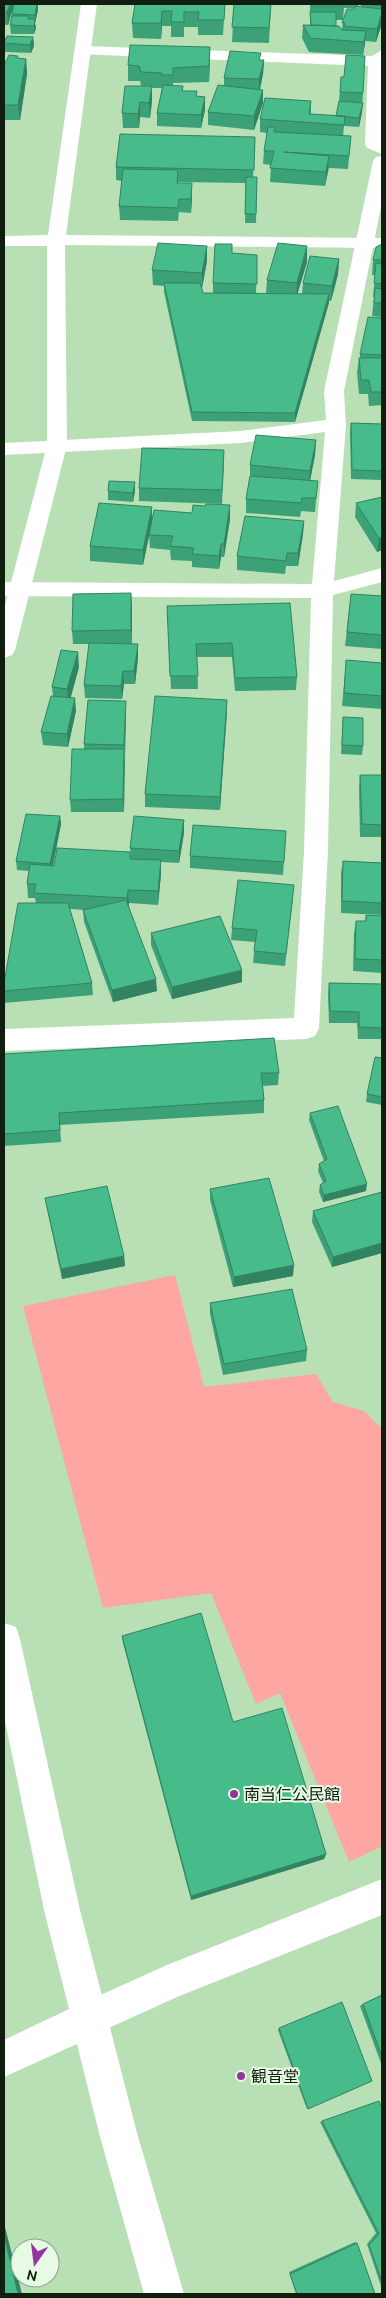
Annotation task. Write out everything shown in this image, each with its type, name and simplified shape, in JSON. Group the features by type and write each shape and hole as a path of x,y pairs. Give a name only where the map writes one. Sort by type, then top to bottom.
{"street":[{"path":"4,650 12,589 57,445 56,240 89,4"},
{"path":"82,50 379,58 373,144 382,149"},
{"path":"4,1040 306,1028 316,851 322,591 336,425 334,391 374,243 382,161"},
{"path":"4,242 56,240 374,243"},
{"path":"4,449 241,437 336,425"},
{"path":"12,589 322,591 382,575"},
{"path":"4,1638 62,1910 118,2133 164,2294"},
{"path":"4,2059 167,1983 382,1897"}],"shaded area":[{"path":"175,1275 204,1387 316,1374 333,1402 364,1411 382,1429 382,1846 349,1862 280,1693 256,1704 211,1593 103,1608 23,1306"}],"building":[{"path":"4,4 10,4 7,12 4,12"},
{"path":"14,4 37,4 35,15 12,14"},
{"path":"135,4 225,4 224,20 198,20 199,12 184,12 184,22 171,22 172,11 162,11 161,23 132,23"},
{"path":"234,4 271,4 269,28 232,27"},
{"path":"311,4 344,4 344,6 311,6"},
{"path":"363,4 382,4 382,6"},
{"path":"355,6 382,9 377,29 344,26 345,23 342,23 347,9 354,9"},
{"path":"310,12 336,12 336,26 311,25"},
{"path":"12,16 28,16 28,19 35,19 34,26 10,25"},
{"path":"303,25 339,26 342,30 366,31 364,42 310,38"},
{"path":"7,36 33,37 30,45 4,43"},
{"path":"130,45 210,47 209,66 173,68 173,75 141,72 139,66 128,65"},
{"path":"230,51 261,53 259,60 264,60 259,79 224,78"},
{"path":"9,55 26,59 18,105 4,105 4,65"},
{"path":"346,55 365,56 363,93 340,92 341,77 344,77"},
{"path":"163,85 183,86 182,91 197,91 196,96 205,97 201,115 157,113"},
{"path":"218,85 263,90 254,116 208,112"},
{"path":"125,86 152,86 149,103 140,102 138,114 122,113"},
{"path":"265,98 311,101 309,114 345,116 344,125 260,119"},
{"path":"339,101 363,103 359,118 336,116"},
{"path":"268,127 275,127 274,132 351,136 349,156 284,152 329,156 326,172 270,168 274,151 264,151"},
{"path":"120,134 255,137 254,170 116,167"},
{"path":"123,169 178,170 177,183 192,183 191,199 179,199 178,208 119,206"},
{"path":"246,177 257,177 256,214 245,214"},
{"path":"158,243 207,246 202,273 152,270"},
{"path":"278,243 307,246 297,283 267,280"},
{"path":"215,244 232,244 232,253 257,255 257,284 213,283"},
{"path":"382,244 382,260 373,260 376,247"},
{"path":"310,256 339,259 332,286 303,283"},
{"path":"376,263 382,264 382,284 374,283"},
{"path":"164,283 200,283 203,293 329,294 295,413 192,412"},
{"path":"375,288 382,289 382,303 374,303"},
{"path":"368,317 382,318 382,355 360,354"},
{"path":"359,358 382,358 382,392 371,392 369,380 361,380"},
{"path":"351,423 382,424 382,471 352,470"},
{"path":"256,435 316,440 310,471 250,465"},
{"path":"142,448 224,450 222,490 139,488"},
{"path":"250,476 318,481 316,498 302,498 301,503 246,499"},
{"path":"109,481 135,482 133,493 108,491"},
{"path":"382,497 382,537 379,538 356,503"},
{"path":"99,503 152,507 143,550 90,546"},
{"path":"206,504 230,505 224,544 221,544 219,556 192,554 194,548 170,546 173,536 149,535 154,510 192,513 193,505 205,506"},
{"path":"245,516 304,521 298,553 287,553 286,561 237,556"},
{"path":"131,593 131,630 72,631 73,594"},
{"path":"351,594 382,596 382,635 347,632"},
{"path":"290,603 297,677 235,678 232,643 196,644 198,676 170,676 167,606"},
{"path":"89,643 138,644 134,671 123,671 121,686 84,685"},
{"path":"61,650 78,652 67,689 52,687"},
{"path":"346,660 382,663 382,696 344,693"},
{"path":"51,696 75,698 67,734 41,732"},
{"path":"155,696 227,700 220,797 145,794"},
{"path":"88,700 126,701 124,745 84,744"},
{"path":"343,717 363,718 363,746 342,745"},
{"path":"72,749 124,749 123,799 70,800"},
{"path":"360,775 382,775 382,825 362,824"},
{"path":"26,814 60,816 50,864 16,861"},
{"path":"134,816 184,820 179,851 130,848"},
{"path":"193,825 286,831 284,862 190,856"},
{"path":"57,848 130,852 130,859 161,860 158,891 128,890 127,898 34,893 36,884 27,884 30,864 54,866"},
{"path":"343,861 382,863 382,903 342,901"},
{"path":"238,880 294,885 286,954 254,951 257,930 232,928"},
{"path":"126,900 156,979 112,990 83,910"},
{"path":"18,903 68,903 92,983 4,991"},
{"path":"366,915 382,916 382,960 355,959 356,921 366,921"},
{"path":"220,916 242,970 172,987 151,933"},
{"path":"329,983 382,984 382,1028 359,1027 359,1012 330,1011"},
{"path":"274,1038 279,1073 261,1073 264,1100 59,1113 60,1130 4,1134 4,1054"},
{"path":"375,1057 382,1058 382,1097 367,1094"},
{"path":"338,1106 367,1184 324,1195 320,1185 326,1181 319,1164 327,1159 310,1113"},
{"path":"269,1178 294,1265 234,1277 210,1189"},
{"path":"107,1186 124,1256 61,1269 45,1198"},
{"path":"382,1192 382,1243 333,1257 313,1211"},
{"path":"292,1289 307,1350 224,1364 210,1303"},
{"name":"南当仁公民館","path":"201,1613 233,1722 282,1708 326,1854 191,1896 122,1636"},
{"path":"382,1995 382,2057 363,2004"},
{"path":"342,2002 372,2081 308,2109 279,2028"},
{"path":"379,2101 382,2109 382,2282 369,2245 379,2234 322,2121"},
{"path":"4,2235 10,2260 10,2288 17,2288 18,2294 4,2294"},
{"path":"357,2243 375,2294 297,2294 290,2274"}],"place":[{"name":"南当仁公民館","path":"234,1794"},
{"name":"観音堂","path":"241,2076"}]}
